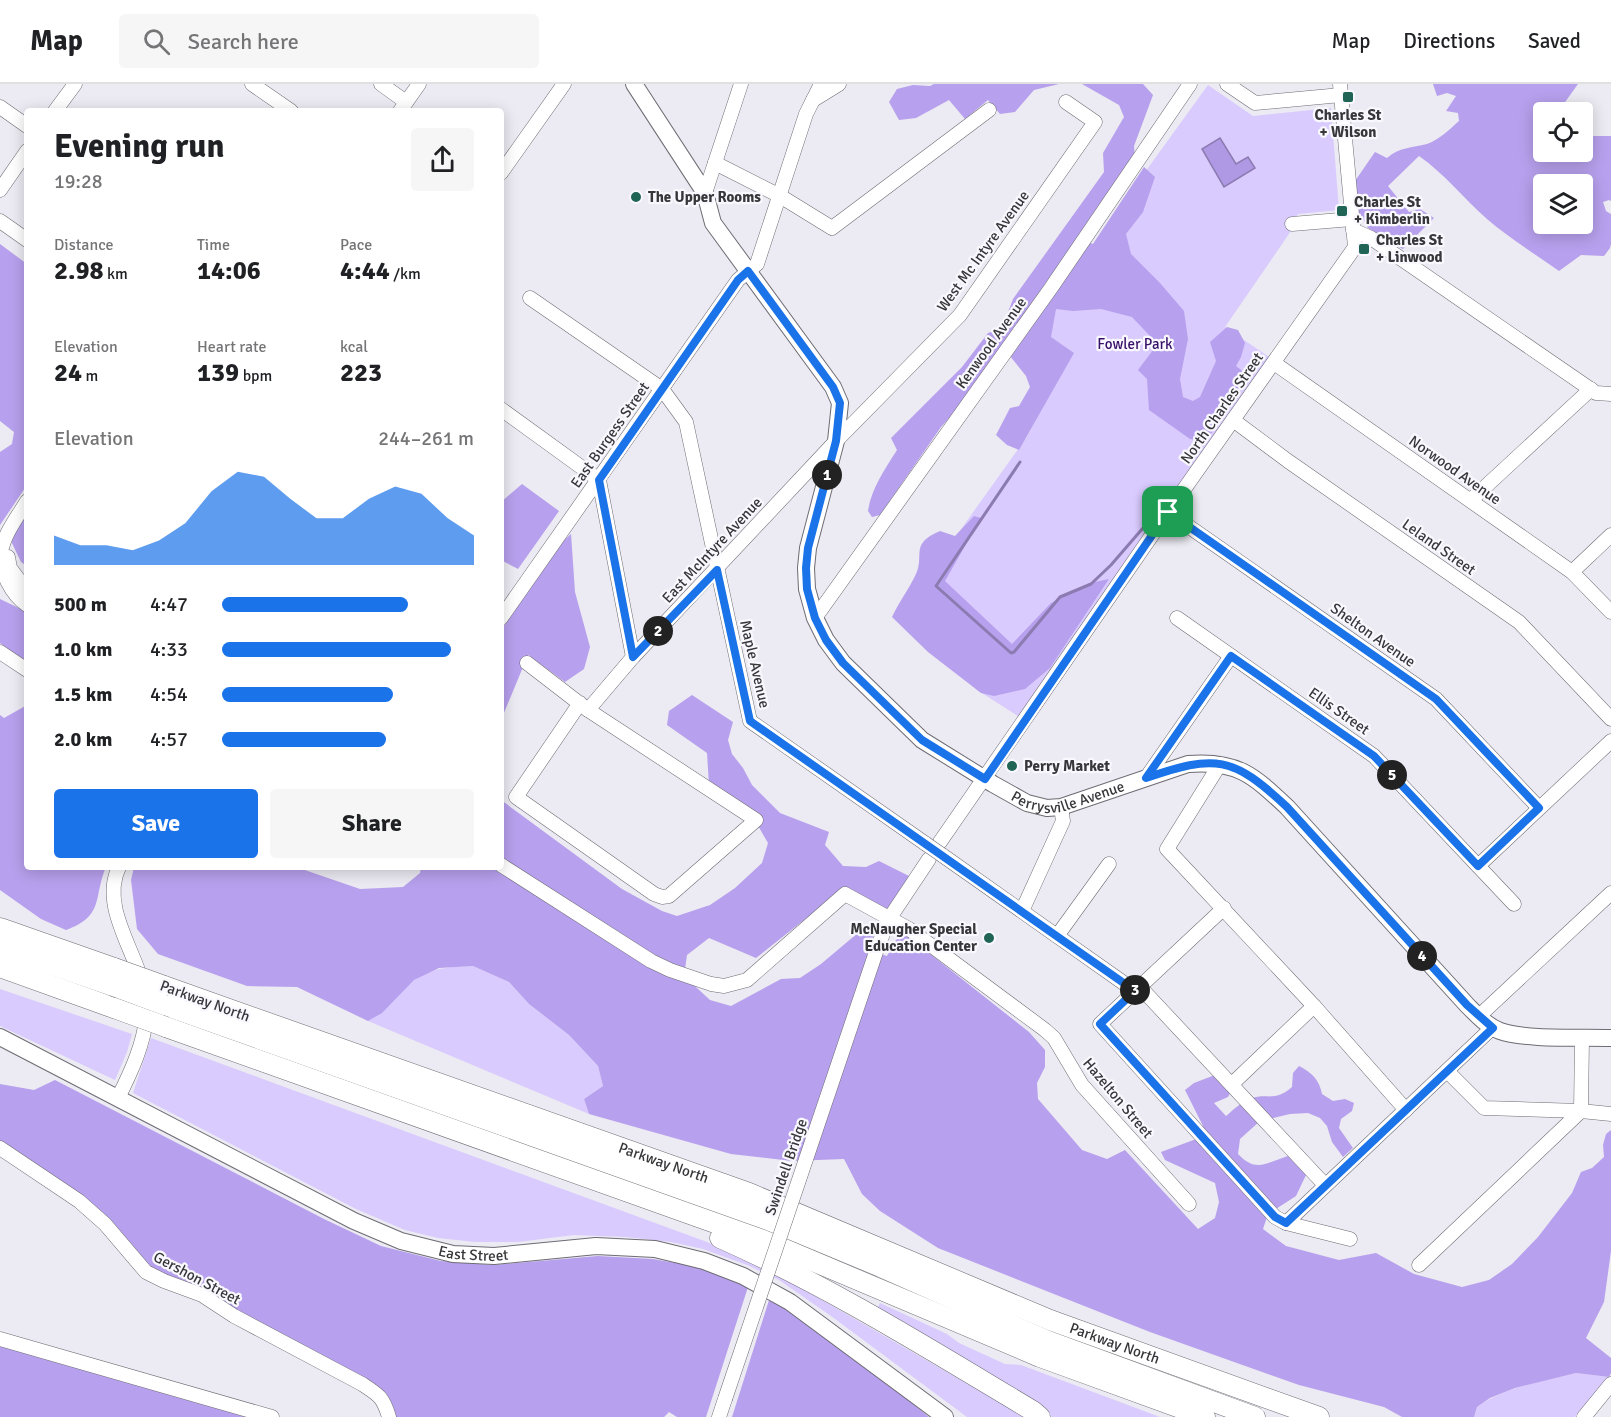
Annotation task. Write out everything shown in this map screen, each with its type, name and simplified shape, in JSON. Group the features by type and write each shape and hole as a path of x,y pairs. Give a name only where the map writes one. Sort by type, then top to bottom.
{"highway":[{"name":"Parkway North","path":"0,928 164,996 749,1193 1050,1320 1319,1417"},
{"path":"0,947 114,977"},
{"path":"0,967 763,1240 1040,1357 1205,1417"},
{"path":"164,996 768,1220 1048,1341 1255,1417"},
{"path":"602,1184 616,1198 700,1229 796,1274 901,1333 1040,1417"}],"main road":[{"name":"Perrysville Avenue","path":"634,84 705,193 713,223 833,387 840,403 836,441 808,548 806,568 807,589 815,618 826,640 843,663 922,740 1027,802 1047,808 1061,807 1188,764 1220,764 1235,767 1256,778 1287,807 1478,1017 1493,1028 1517,1035 1611,1038"},
{"name":"East Street","path":"0,1037 354,1221 401,1241 453,1254 484,1256 596,1246 655,1249 704,1261 743,1276 789,1302 945,1417"}],"street":[{"path":"63,108 75,84"},
{"path":"252,84 287,108"},
{"path":"381,84 403,106 419,84"},
{"path":"504,169 564,84"},
{"path":"705,193 741,84"},
{"name":"East Burgess Street","path":"504,614 738,280 757,264 806,114 821,84"},
{"path":"813,100 839,84"},
{"name":"Kenwood Avenue","path":"815,618 1051,288 1190,84"},
{"path":"1227,84 1254,103 1340,90"},
{"name":"North Charles Street","path":"878,946 889,919 934,850 1355,247 1340,90"},
{"name":"West Mc Intyre Avenue","path":"836,441 960,315 1095,122 1066,102"},
{"path":"0,107 24,124"},
{"path":"715,163 780,196 832,228 989,110"},
{"path":"0,190 24,155"},
{"path":"0,221 24,238"},
{"path":"1292,224 1352,225 1591,389 1600,394 1611,394"},
{"name":"Maple Avenue","path":"530,298 662,389 686,422 750,721 1057,936 1137,989 1232,1084 1325,1185"},
{"name":"Norwood Avenue","path":"1274,363 1572,572 1611,612"},
{"path":"1471,500 1591,389"},
{"path":"504,411 599,480 633,657"},
{"name":"Leland Street","path":"1233,420 1519,622 1611,719"},
{"name":"East McIntyre Avenue","path":"584,706 756,820 669,896 662,897 654,894 516,797 584,706 717,570 836,441"},
{"path":"24,506 2,542 10,568 24,598"},
{"name":"Shelton Avenue","path":"1168,512 1436,699 1539,808"},
{"path":"1572,572 1611,535"},
{"path":"0,592 24,598"},
{"name":"Ellis Street","path":"1177,618 1374,756 1514,904"},
{"path":"0,652 24,668"},
{"path":"1146,778 1231,656"},
{"path":"527,663 584,706"},
{"path":"1478,866 1611,741"},
{"path":"1220,764 1167,849 1314,1006 1406,1110"},
{"path":"1022,911 1063,821 1061,807"},
{"path":"1057,936 1108,864"},
{"name":"Hazelton Street","path":"504,867 661,965 711,984 724,986 747,980 844,894 909,929 1045,1029 1054,1038 1082,1085 1189,1204"},
{"path":"118,870 113,892 116,912 138,968 148,1005 145,1032 135,1062 118,1098"},
{"path":"1478,1017 1611,893"},
{"path":"1224,908 1100,1024 1275,1217 1286,1223 1350,1239"},
{"name":"Swindell Bridge","path":"719,1417 878,946"},
{"path":"1232,1084 1314,1006"},
{"path":"1286,1223 1493,1028"},
{"path":"1419,1265 1581,1111 1582,1037"},
{"path":"1447,1071 1484,1108 1611,1114"},
{"name":"Gershon Street","path":"0,1148 79,1201 105,1224 146,1272 202,1295 234,1316 362,1384 380,1395 384,1400 389,1417"},
{"path":"0,1339 272,1417"},
{"path":"1584,1417 1611,1384"}],"green space":[{"name":"Fowler Park","path":"1208,85 1253,116 1331,108 1339,210 1298,214 1291,231 1225,327 1269,357 1018,716 977,690 897,619 1026,438 1054,387 1012,356"},
{"path":"473,966 509,982 529,1004 569,1035 598,1066 603,1086 584,1099 589,1114 368,1021 382,1012 414,980 428,972"},
{"path":"0,989 132,1034 115,1080 0,1026"},
{"path":"151,1038 707,1242 789,1281 1025,1417 967,1417 779,1280 747,1265 703,1249 671,1242 626,1237 574,1235 518,1242 475,1242 438,1238 405,1230 356,1209 133,1093"},
{"path":"880,1303 1005,1364 1021,1365 1160,1417 1052,1417 876,1311"},
{"path":"1576,1373 1609,1377 1575,1417 1474,1417 1477,1407 1500,1394"}],"shaded area":[{"path":"934,84 1059,84 1034,90 1015,112 1000,114 988,100 965,119 949,100 916,118 899,120 889,102 897,89 913,85 930,86"},
{"path":"1082,84 1143,84 1153,95 1134,146 1135,158 1078,238 1093,244 1144,167 1155,177 1143,212 1126,234 1131,254 1184,311 1188,339 1180,379 1183,397 1193,401 1200,397 1216,361 1210,342 1227,327 1238,330 1245,343 1236,366 1250,377 1206,441 1190,439 1149,410 1147,379 1138,370 1153,350 1150,336 1132,317 1101,309 1073,311 1056,309 1051,337 1074,353 1019,450 1007,445 996,435 1010,408 1019,406 1030,387 1026,376 1010,356 941,427 880,515 872,517 868,511 872,495 897,450 891,438 962,367 988,333 1002,328 1013,299 1104,172 1103,153 1124,117 1119,105"},
{"path":"1433,84 1578,84 1565,102 1533,102 1533,162 1593,162 1593,136 1611,136 1611,201 1603,202 1606,211 1611,214 1611,244 1604,256 1581,255 1559,271 1495,226 1419,156 1388,186 1409,212 1420,209 1434,218 1403,249 1368,228 1358,211 1355,181 1375,152 1387,158 1401,150 1427,144 1440,137 1459,121 1458,113 1446,111 1456,96 1447,93 1437,96"},
{"path":"1220,138 1236,164 1248,157 1255,168 1224,187 1202,149"},
{"path":"0,244 24,262 24,489 0,525 0,452 12,444 14,432 0,421"},
{"path":"522,484 559,511 518,569 504,562 504,499"},
{"path":"24,516 24,564 21,562 10,539"},
{"path":"974,516 981,518 945,581 1012,644 1051,603 1090,583 1109,579 1050,668 1025,689 994,696 981,693 928,652 892,617 916,574 921,545 924,541 940,531 955,536"},
{"path":"571,534 575,592 590,647 584,669 565,682 528,655 504,713 504,626 562,542"},
{"path":"0,599 24,611 24,661 0,643"},
{"path":"692,695 733,722 728,740 732,754 752,785 780,813 829,832 825,845 843,866 866,867 879,861 909,876 887,911 843,889 756,958 709,938 687,955 684,976 710,1000 731,1006 781,979 800,978 868,927 874,935 867,950 887,956 896,940 905,934 1029,1032 1045,1050 1045,1067 1037,1083 1038,1099 1082,1150 1107,1159 1125,1150 1198,1229 1215,1218 1219,1202 1215,1183 1165,1160 1161,1152 1199,1138 1203,1126 1185,1090 1194,1083 1215,1075 1231,1091 1228,1097 1214,1103 1226,1116 1247,1100 1286,1092 1292,1087 1293,1073 1299,1066 1314,1077 1322,1094 1333,1101 1345,1099 1354,1103 1352,1111 1341,1119 1339,1128 1353,1148 1343,1157 1332,1142 1327,1126 1320,1118 1308,1113 1290,1114 1260,1121 1240,1139 1238,1154 1244,1160 1262,1165 1288,1156 1306,1175 1296,1196 1268,1214 1263,1229 1286,1246 1339,1260 1376,1253 1414,1274 1462,1287 1489,1280 1512,1264 1538,1237 1572,1193 1581,1172 1592,1168 1604,1157 1603,1145 1606,1134 1611,1130 1611,1251 1604,1302 1586,1338 1611,1358 1609,1377 1576,1373 1515,1388 1490,1398 1477,1407 1474,1417 1402,1417 1384,1407 1299,1385 1150,1332 938,1248 880,1211 862,1194 844,1159 792,1161 731,1154 589,1114 584,1099 603,1086 598,1066 569,1035 529,1004 509,982 473,966 439,968 414,980 382,1013 368,1021 297,987 247,986 158,954 137,929 131,880 133,870 305,870 360,889 403,887 420,873 420,870 504,870 504,802 622,889 662,911 677,916 710,905 735,888 762,863 768,843 750,812 709,785 707,753 667,725 669,711"},
{"path":"24,707 24,870 105,870 92,912 78,925 66,930 41,919 0,890 0,715 4,718"},
{"path":"55,1080 324,1219 381,1246 441,1261 493,1265 598,1256 653,1259 704,1268 748,1287 706,1417 677,1417 669,1412 664,1417 394,1417 386,1393 242,1314 218,1296 157,1274 0,1142 0,1084 34,1090"},
{"path":"770,1297 842,1346 929,1417 732,1417"},
{"path":"0,1345 252,1417 0,1417"}],"waterway":[{"path":"1020,462 936,586 1011,653 1060,597 1091,584 1143,528"}],"place":[{"name":"Charles St + Wilson","path":"1348,97"},
{"name":"The Upper Rooms","path":"636,197"},
{"name":"Charles St + Kimberlin","path":"1342,211"},
{"name":"Charles St + Linwood","path":"1364,249"},
{"name":"Perry Market","path":"1012,766"},
{"name":"McNaugher Special Education Center","path":"989,938"}],"route":[{"path":"748,271 833,387 840,403 836,441 808,548 807,589 815,618 826,640 843,663 922,740 985,779 1168,512 1436,699 1539,808 1478,866 1374,756 1231,656 1146,778 1188,764 1207,762 1235,767 1256,778 1287,807 1478,1017 1493,1028 1286,1223 1275,1217 1100,1024 1135,991 750,721 717,570 633,657 599,480 738,280 748,271"}]}
